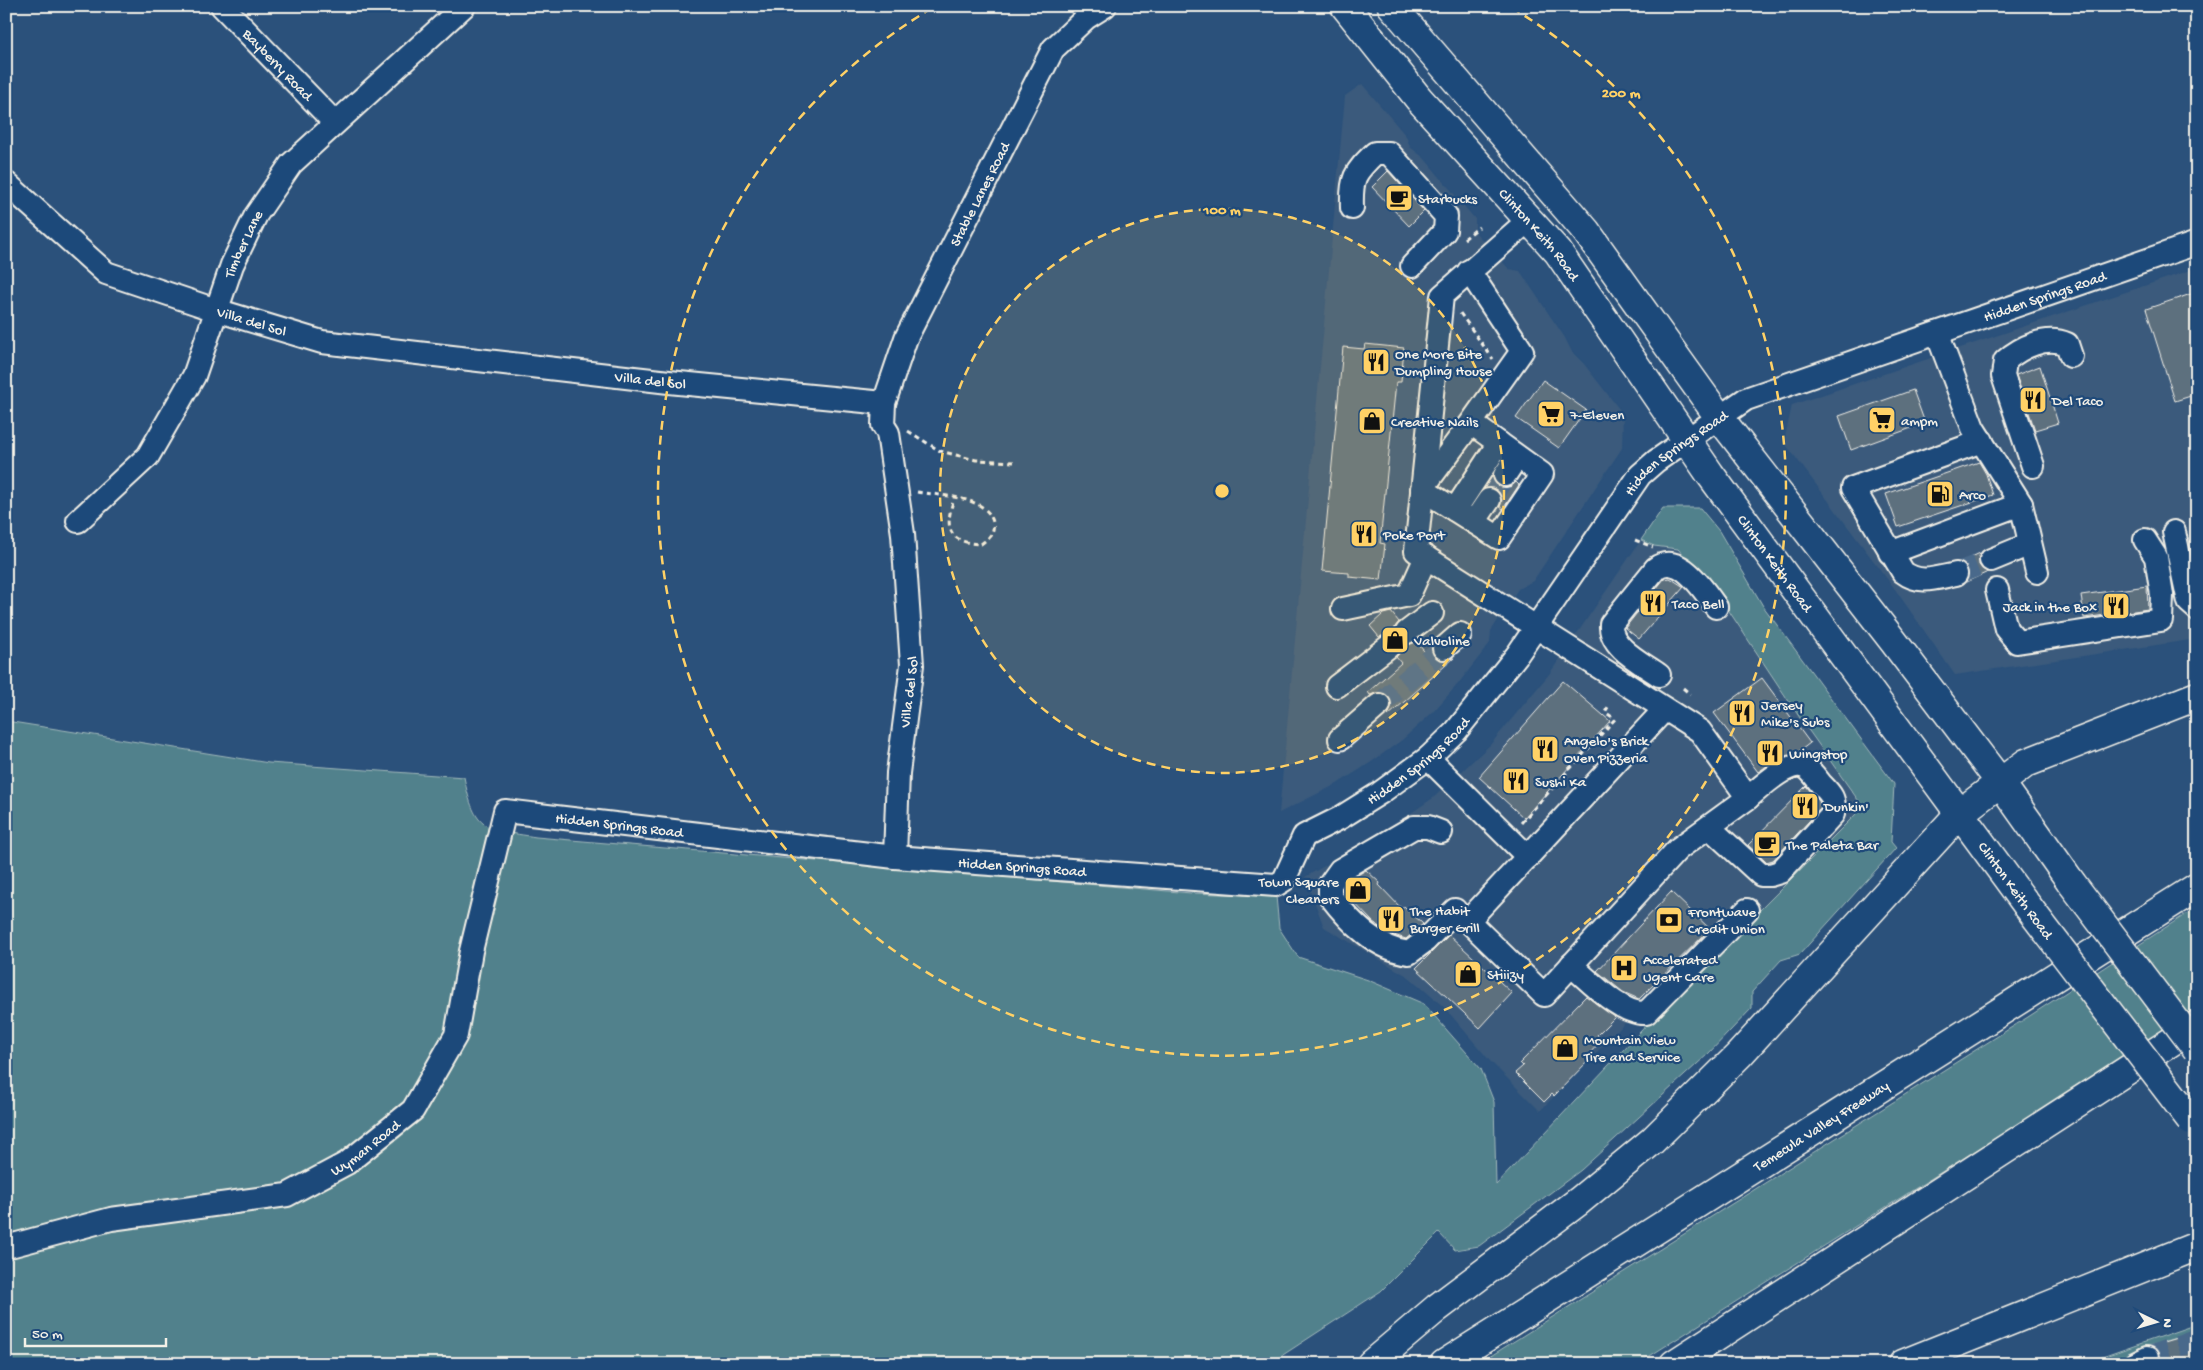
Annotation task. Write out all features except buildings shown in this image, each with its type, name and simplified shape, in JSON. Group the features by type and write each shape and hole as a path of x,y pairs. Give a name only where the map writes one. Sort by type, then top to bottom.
{"main road":[{"name":"Clinton Keith Road","path":"1345,6 1419,98 1558,252 1710,474 2028,908 2194,1125"},
{"path":"1366,6 1418,62 1445,70"},
{"path":"1392,6 1445,70 1586,231 1719,416 2000,782 2071,882 2197,1050"},
{"path":"1371,1364 1437,1308 1579,1201 1652,1141 1739,1055 1960,813 2026,763 2197,696"},
{"name":"Temecula Valley Freeway","path":"1444,1364 2197,887"},
{"path":"1674,1364 2197,1025"},
{"path":"1903,1364 2197,1246"}],"street":[{"name":"Bayberry Road","path":"222,6 335,123"},
{"name":"Timber Lane","path":"78,520 148,456 194,376 232,265 256,215 291,164 464,6"},
{"name":"Stable Lanes Road","path":"884,414 906,338 1054,49 1086,18 1105,6"},
{"path":"1352,208 1352,188 1356,172 1375,153 1389,154 1446,216 1445,231 1412,266"},
{"name":"Villa del Sol","path":"6,183 106,272 216,310 322,342 670,382 884,414 903,534 912,666 898,773 895,857"},
{"path":"1530,219 1442,296 1416,551 1700,731 1748,798"},
{"name":"Hidden Springs Road","path":"505,812 895,857 1276,885 1284,880 1294,863 1304,836 1372,798 1428,758 1456,732 1484,699 1535,628 1640,475 1686,439 1750,397 2197,243"},
{"path":"1422,489 1522,352 1469,271"},
{"path":"1937,333 1973,428 2021,504 2036,572"},
{"path":"2033,466 2002,376 2004,360 2032,345 2052,341 2066,344 2071,356"},
{"path":"1422,489 1499,538 1542,474 1471,423"},
{"path":"1956,574 1926,581 1918,580 1903,572 1853,488 1982,441"},
{"path":"1455,510 1498,443"},
{"path":"1505,475 1517,457"},
{"path":"1474,522 1488,500"},
{"path":"1890,553 2021,504"},
{"path":"2174,532 2189,602 2197,609"},
{"path":"1997,590 2006,628 2017,642 2161,620 2162,595 2156,557 2144,540"},
{"path":"1991,560 2030,544"},
{"path":"1343,609 1409,595 1426,557"},
{"path":"1658,675 1620,646 1611,636 1610,630 1610,624 1656,568 1664,563 1674,564 1699,583 1716,607"},
{"path":"1407,632 1432,613"},
{"path":"1337,686 1388,647"},
{"path":"1340,739 1379,705"},
{"path":"1665,709 1468,922 1544,995 1678,849 1788,768 1797,766 1805,768 1831,793 1835,804 1833,814 1813,836 1780,872 1770,875 1761,875 1709,827"},
{"path":"1428,758 1528,857"},
{"name":"Wyman Road","path":"6,1247 111,1219 287,1195 347,1163 413,1110 456,1034 471,951 505,812"},
{"path":"1441,832 1428,827 1414,827 1340,870 1330,884 1330,896 1373,941 1395,952 1409,953 1425,941 1455,910"},
{"path":"1571,965 1611,998 1631,1011 1646,1012 1747,910"}],"path":[{"path":"1455,306 1497,363"},
{"path":"884,414 940,451 976,460 1014,462"},
{"path":"897,489 954,498 981,506 989,512 994,528 990,536 981,544 959,541 950,533 947,517 954,498"},
{"path":"1683,688 1690,694"},
{"path":"1520,825 1615,719 1605,712 1610,704"}],"shaded area":[{"path":"1362,84 1406,136 1410,147 1424,158 1475,219 1475,232 1509,269 1520,271 1565,338 1572,352 1584,364 1623,414 1622,448 1533,581 1518,589 1491,631 1490,643 1433,712 1402,740 1370,763 1337,784 1279,813 1345,96"},
{"path":"2197,268 2197,639 1955,675 1897,592 1784,442 1792,405"},
{"path":"1641,540 1654,546 1678,549 1717,593 1802,721 1863,807 1653,1019 1627,1021 1540,1111 1490,1061 1445,1008 1409,977 1324,927 1305,877 1379,835 1433,798 1490,745 1550,673"}],"green space":[{"path":"1663,508 1700,508 1719,531 1763,606 1894,784 1891,842 1896,848 1800,954 1781,960 1752,992 1752,1008 1708,1054 1581,1170 1479,1246 1455,1250 1439,1233 1381,1291 1269,1364 6,1364 6,721 269,763 464,777 473,808 478,818 485,825 505,832 536,837 1191,893 1276,896 1279,928 1298,957 1368,980 1424,1004 1481,1069 1494,1102 1496,1185 1672,998 1863,807 1802,721 1717,593 1678,549 1654,546 1641,540"},
{"path":"2197,907 2197,1011 1637,1364 1478,1364 2028,1017"},
{"path":"2197,1324 2197,1332 2145,1347 2145,1352 2116,1364 2082,1364"}],"tunnel":[{"path":"1489,500 1505,475"},
{"path":"1956,574 1991,560"},
{"path":"1379,705 1444,648"},
{"path":"2147,1358 2197,1339"}],"place":[{"name":"Starbucks","path":"1399,198"},
{"name":"One More Bite Dumpling House","path":"1376,362"},
{"name":"Del Taco","path":"2033,400"},
{"name":"7-Eleven","path":"1551,414"},
{"name":"ampm","path":"1882,420"},
{"name":"Creative Nails","path":"1372,421"},
{"name":"Arco","path":"1940,494"},
{"name":"Poke Port","path":"1364,534"},
{"name":"Taco Bell","path":"1653,603"},
{"name":"Jack in the Box","path":"2116,606"},
{"name":"Valvoline","path":"1395,640"},
{"name":"Jersey Mike's Subs","path":"1742,713"},
{"name":"Angelo's Brick Oven Pizzeria","path":"1545,749"},
{"name":"Wingstop","path":"1770,753"},
{"name":"Sushi Ka","path":"1516,781"},
{"name":"Dunkin'","path":"1805,806"},
{"name":"The Paleta Bar","path":"1767,844"},
{"name":"Town Square Cleaners","path":"1358,890"},
{"name":"The Habit Burger Grill","path":"1391,919"},
{"name":"Frontwave Credit Union","path":"1669,920"},
{"name":"Accelerated Ugent Care","path":"1624,968"},
{"name":"Stiiizy","path":"1468,974"},
{"name":"Mountain View Tire and Service","path":"1565,1048"}]}
